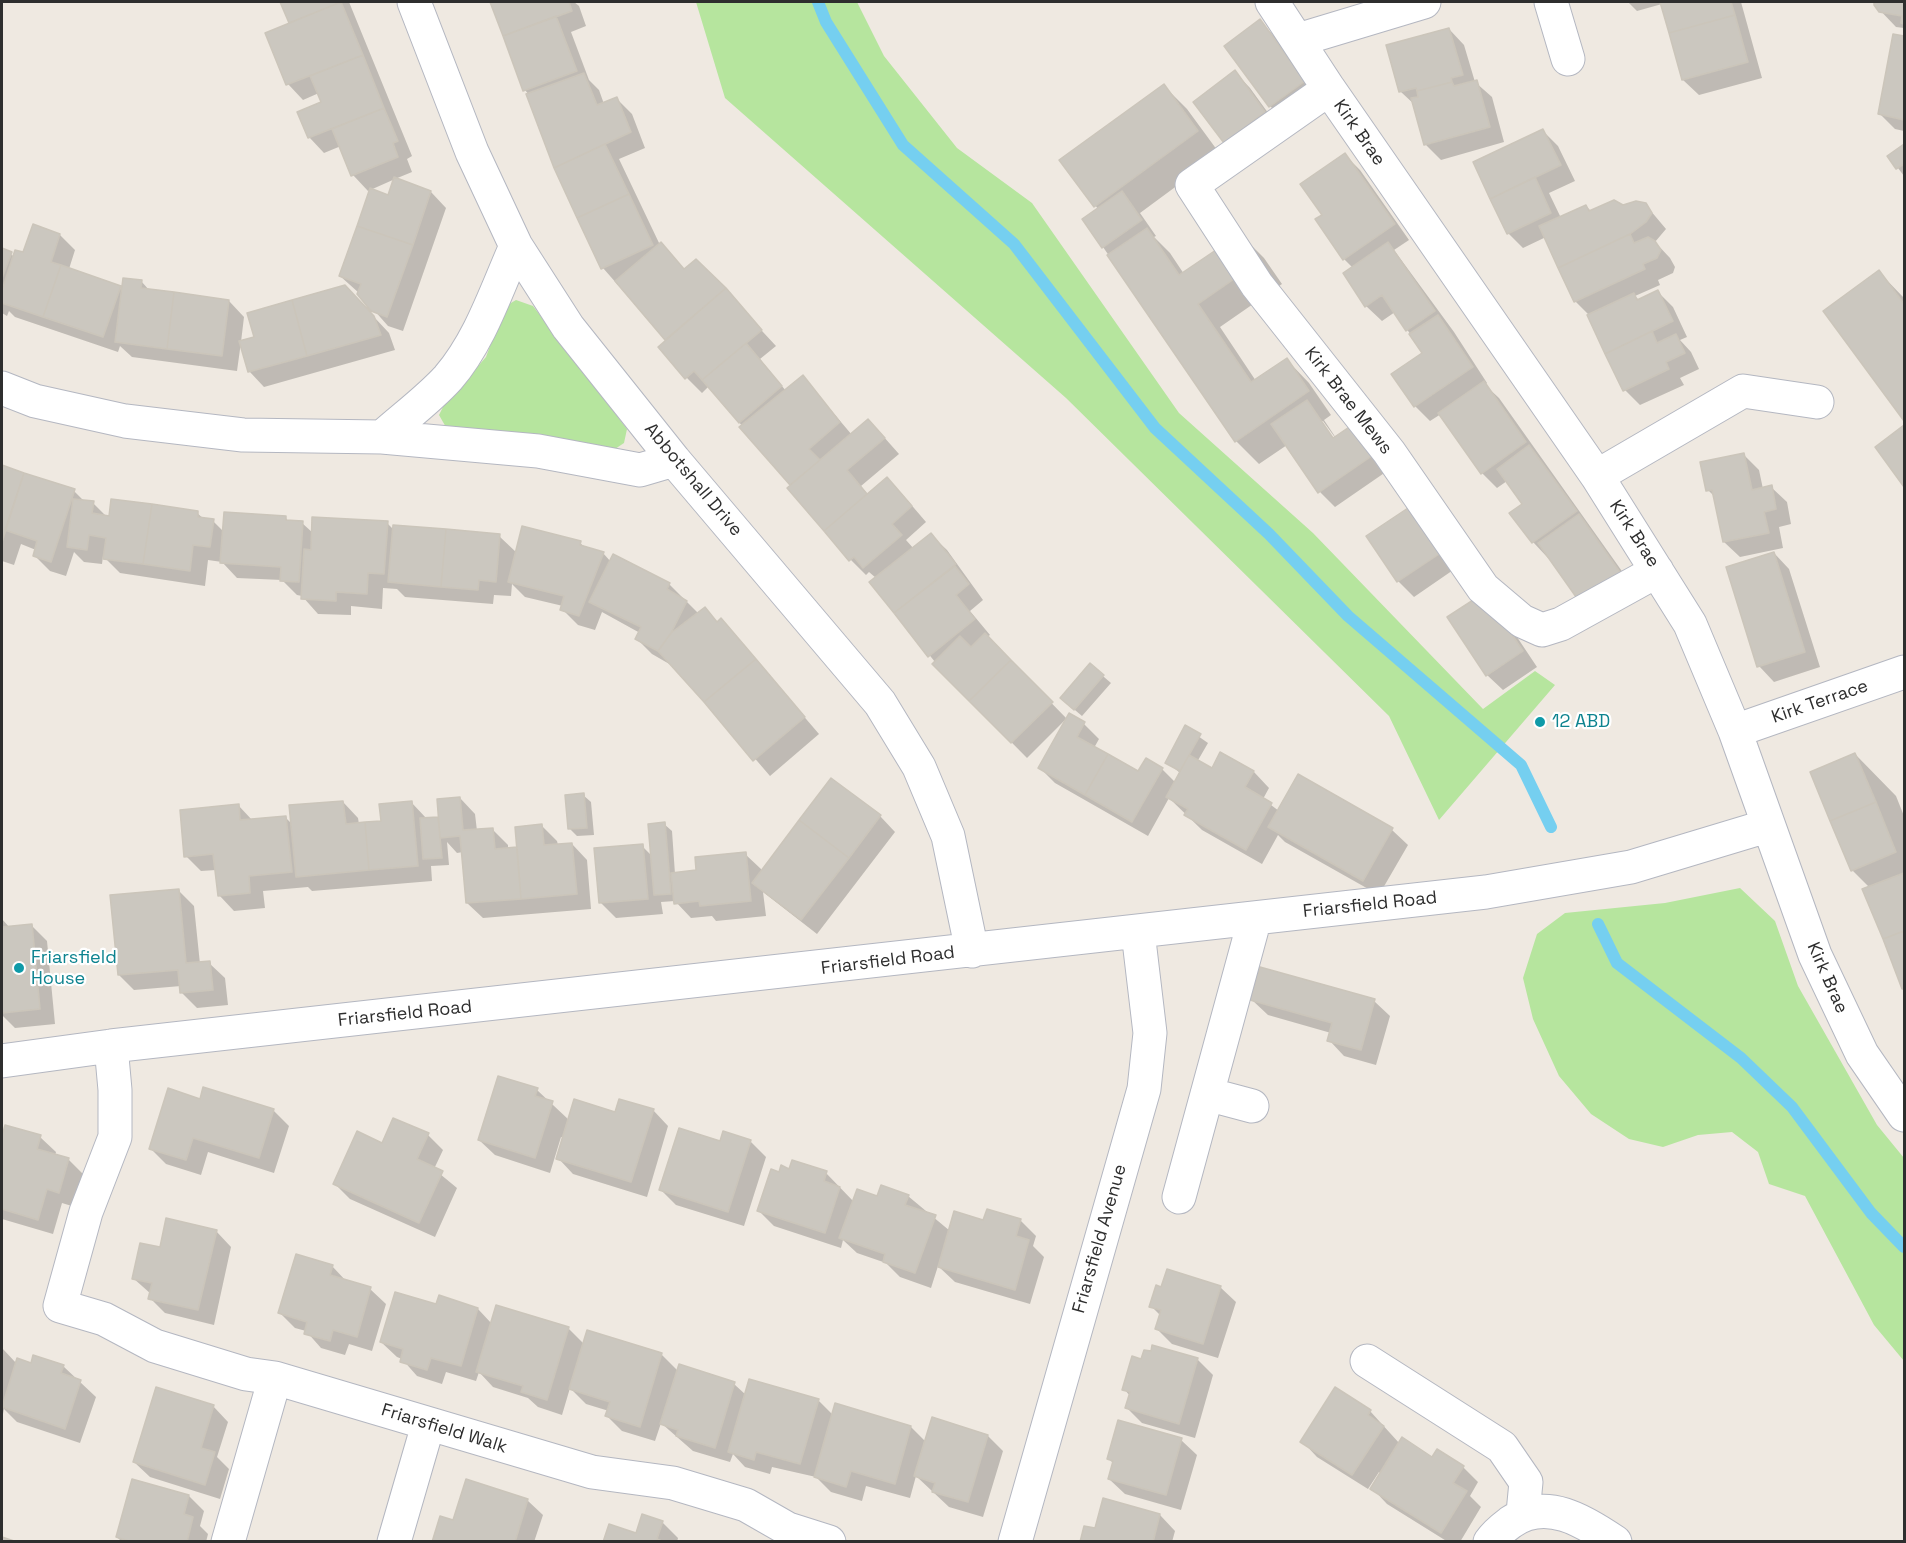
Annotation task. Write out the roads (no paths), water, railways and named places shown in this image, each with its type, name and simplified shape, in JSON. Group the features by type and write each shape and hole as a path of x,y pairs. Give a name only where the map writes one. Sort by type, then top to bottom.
{"street":[{"name":"Abbotshall Drive","path":"414,2 472,152 516,246 568,327 674,460 880,703 919,767 948,836 972,951"},
{"name":"Kirk Brae","path":"1272,2 1329,90 1597,476 1690,624 1735,731 1767,826 1815,955 1862,1054 1905,1115"},
{"path":"1298,40 1424,2"},
{"path":"1551,2 1568,60"},
{"name":"Kirk Brae Mews","path":"1329,90 1192,185 1257,285 1389,452 1483,588 1522,621 1542,630 1561,624 1657,571"},
{"path":"382,437 447,379 463,357 478,333 516,246"},
{"path":"2,388 35,401 125,421 243,435 382,437 538,451 640,470 674,460"},
{"path":"1597,476 1743,391 1817,402"},
{"name":"Kirk Terrace","path":"1735,731 1905,672"},
{"name":"Friarsfield Road","path":"2,1061 111,1046 1486,892 1631,867 1767,826"},
{"path":"1179,1197 1255,918"},
{"name":"Friarsfield Avenue","path":"1015,1542 1144,1089 1150,1033 1138,932"},
{"name":"Friarsfield Walk","path":"111,1046 115,1090 115,1137 86,1212 60,1306 104,1319 156,1346 246,1374 275,1378 592,1472 673,1483 746,1505 788,1529 829,1542"},
{"path":"1207,1094 1252,1106"},
{"path":"1367,1361 1502,1447 1526,1482 1523,1514"},
{"path":"228,1542 275,1378"},
{"path":"394,1542 428,1425"},
{"path":"1491,1542 1495,1534 1523,1514 1554,1511 1582,1520 1615,1542"}],"waterway":[{"path":"818,2 826,22 903,145 1014,244 1155,428 1269,534 1348,616 1521,765 1551,827"},
{"path":"1598,924 1617,963 1741,1058 1792,1107 1871,1213 1904,1247"}],"place":[{"name":"12 ABD","path":"1540,722"},
{"name":"Friarsfield House","path":"19,968"}]}
